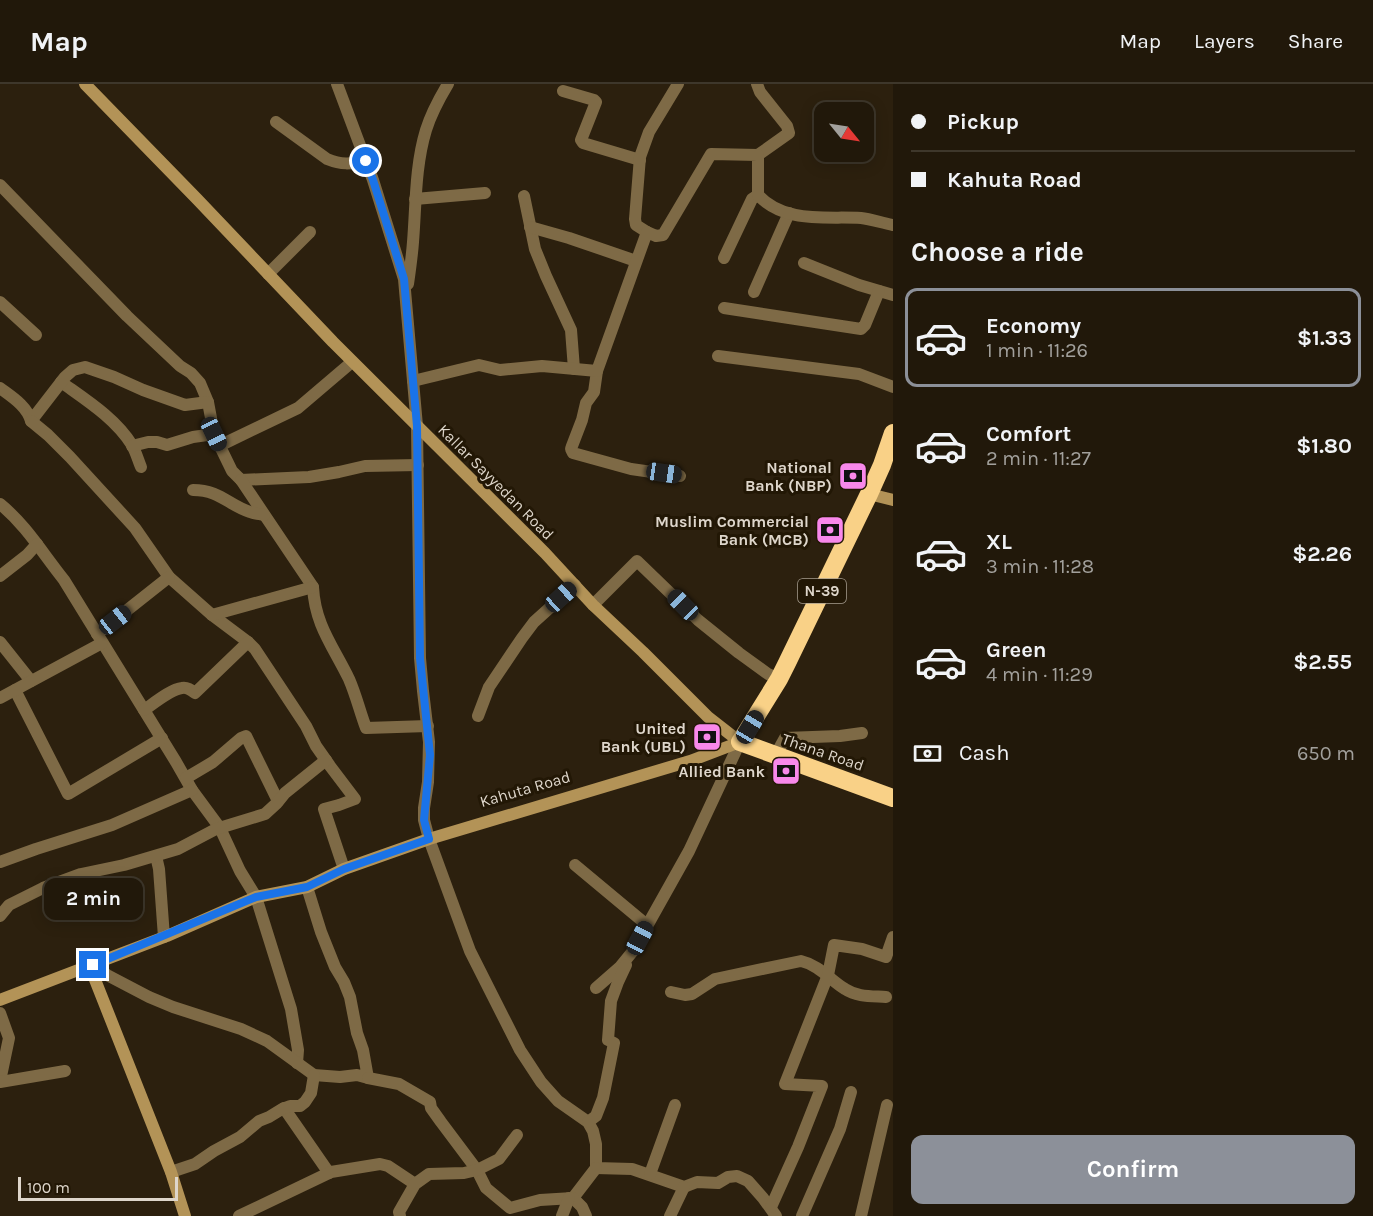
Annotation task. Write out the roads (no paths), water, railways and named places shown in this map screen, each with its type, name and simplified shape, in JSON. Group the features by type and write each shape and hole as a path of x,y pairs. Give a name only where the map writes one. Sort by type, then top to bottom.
{"highway":[{"name":"N-39","path":"740,742 779,679 869,494 893,433"},
{"name":"Thana Road","path":"740,742 893,798"}],"main road":[{"name":"Kallar Sayyedan Road","path":"85,84 352,362 545,553 593,605 708,717 740,742"},
{"path":"869,494 893,500"},
{"name":"Kahuta Road","path":"0,1000 92,966 256,897 307,887 344,869 429,839 690,761 740,742"},
{"path":"92,966 171,1172 185,1216"}],"street":[{"path":"337,84 373,180 404,279 417,426 420,658 430,755 424,820 470,951 520,1050 558,1101 588,1122 593,1131 596,1144 596,1168 571,1198 562,1216"},
{"path":"406,303 420,156 425,131 448,84"},
{"path":"678,84 649,132 639,160 636,225 656,236 663,235 711,154 758,155 789,133 787,126 760,92 757,84"},
{"path":"562,91 596,102 581,140 582,143 639,160"},
{"path":"276,122 336,163 366,161"},
{"path":"758,155 758,195 774,208 807,218 862,218 893,225"},
{"path":"0,185 127,316 200,383 208,402 216,440 232,471 241,480 313,587 314,604 320,625 350,681 366,728 428,726"},
{"path":"415,198 484,194"},
{"path":"724,258 752,199 758,195"},
{"path":"524,196 535,249 571,330 574,369"},
{"path":"754,292 789,213"},
{"path":"530,227 636,261"},
{"path":"268,274 310,232"},
{"path":"647,232 597,371 594,392 586,403 571,449 573,453 631,469 680,476"},
{"path":"804,263 859,285 893,295"},
{"path":"724,308 861,329 865,325 879,291"},
{"path":"0,302 36,335"},
{"path":"718,356 859,374 893,387"},
{"path":"132,446 148,442 167,445 193,437 216,440 298,408 352,362"},
{"path":"413,381 479,364 500,370 542,366 597,371"},
{"path":"31,421 65,377 73,370 85,367 185,405 208,402"},
{"path":"61,382 102,412 132,446 141,467"},
{"path":"0,388 28,412 31,421 63,450 135,528 170,577 212,615 248,642 263,660 326,760 355,799 324,809 344,869"},
{"path":"241,480 309,477 365,466 418,465"},
{"path":"193,490 212,492 249,512 264,515"},
{"path":"0,504 12,514 38,544 64,580 192,790 220,828 240,871 256,897 291,1009 298,1050 297,1063"},
{"path":"0,576 38,544"},
{"path":"593,605 637,561 698,620 739,653 768,674 779,679"},
{"path":"0,698 99,639 170,577"},
{"path":"478,716 489,687 522,638 534,622 574,585"},
{"path":"212,615 313,587"},
{"path":"0,642 31,681"},
{"path":"144,710 175,690 186,687 195,693 248,642"},
{"path":"15,690 68,794 162,738"},
{"path":"775,756 784,738 862,733"},
{"path":"186,778 213,762 246,736 278,801"},
{"path":"588,1122 596,1116 603,1098 614,1042 608,1040 612,1001 618,982 646,925 689,851 740,742"},
{"path":"0,916 9,905 43,888 81,874 124,865 178,849 220,828 265,814 285,793 326,760"},
{"path":"0,862 112,825 192,790"},
{"path":"156,856 164,937"},
{"path":"575,865 646,925"},
{"path":"307,887 315,918 334,967 350,997 368,1078"},
{"path":"596,1168 632,1169 684,1186 697,1182 718,1183 728,1177 737,1176 748,1181 773,1211 822,1086 785,1084 828,975 834,945 862,949 886,957 893,937"},
{"path":"596,988 620,967 633,951"},
{"path":"671,992 692,994 715,979 801,961 809,963 844,989 855,994 886,997"},
{"path":"92,966 149,997 241,1029 267,1041 314,1075 340,1077 357,1075 399,1084 430,1102 431,1108 477,1170 486,1188 510,1208 540,1200 571,1198 582,1207 586,1216"},
{"path":"0,1013 9,1038 0,1082 65,1071"},
{"path":"171,1172 195,1164 240,1137 259,1121 284,1108 300,1106 311,1093 314,1075"},
{"path":"802,1216 840,1129 851,1092"},
{"path":"650,1174 675,1105"},
{"path":"861,1216 887,1105"},
{"path":"284,1108 329,1173"},
{"path":"400,1216 399,1212 415,1184 429,1174 464,1173 477,1170 499,1159 518,1135"},
{"path":"239,1216 329,1173 380,1164 388,1166 415,1184"},
{"path":"670,1216 684,1186"}],"place":[{"name":"National Bank (NBP)","path":"853,476"},
{"name":"Muslim Commercial Bank (MCB)","path":"830,530"},
{"name":"United Bank (UBL)","path":"707,737"},
{"name":"Allied Bank","path":"786,771"}]}
